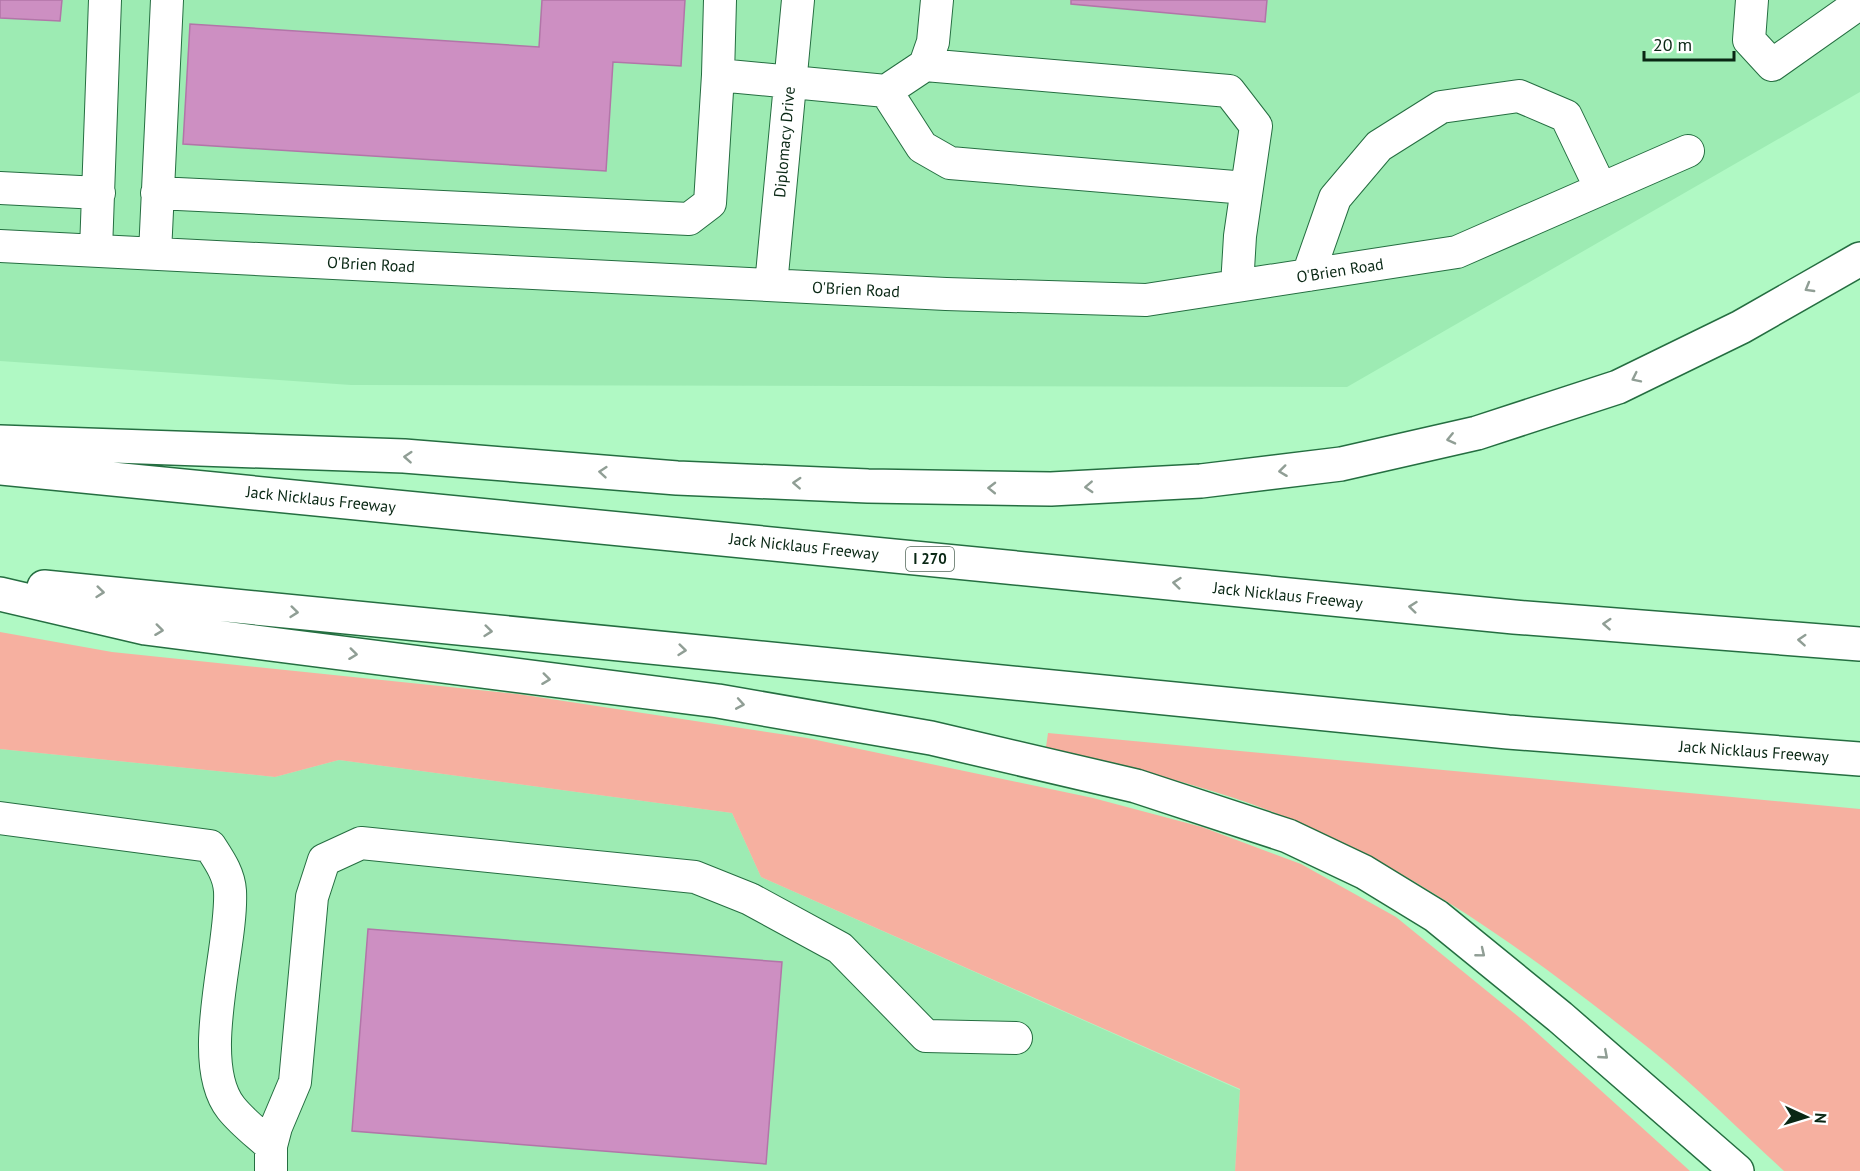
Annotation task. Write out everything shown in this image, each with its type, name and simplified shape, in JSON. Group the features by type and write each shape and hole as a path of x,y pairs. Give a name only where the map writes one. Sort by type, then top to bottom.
{"highway":[{"path":"0,441 404,456 677,478 868,486 1051,489 1201,481 1341,464 1477,433 1618,387 1741,327 1860,259"},
{"name":"Jack Nicklaus Freeway","path":"0,468 1514,617 1860,644"},
{"name":"Jack Nicklaus Freeway","path":"0,583 1508,732 1860,759"},
{"path":"0,594 145,628 718,700 931,738 1136,786 1288,836 1364,872 1436,916 1560,1017 1737,1171"}],"street":[{"path":"96,250 105,0"},
{"path":"155,253 167,0"},
{"path":"157,193 689,219 710,203 720,0"},
{"name":"Diplomacy Drive","path":"771,285 798,0"},
{"path":"718,75 790,80 886,91 925,65 933,42 937,0"},
{"path":"1752,0 1749,40 1772,65 1860,3"},
{"path":"925,65 1229,91 1256,126 1240,236 1237,286"},
{"path":"886,91 922,147 950,163 1246,188"},
{"path":"1308,275 1335,198 1379,146 1441,107 1518,96 1566,116 1601,189"},
{"name":"O'Brien Road","path":"0,246 946,294 1146,300 1457,252 1688,151"},
{"path":"0,188 99,193"},
{"path":"0,818 182,840 210,846 223,865 230,891 215,1040 219,1082 231,1107 271,1158"},
{"path":"271,1158 276,1127 295,1082 312,897 324,860 361,843 695,878 750,899 840,948 926,1036 1016,1038"}],"shaded area":[{"path":"0,0 1860,0 1860,92 1347,387 351,385 0,361"},
{"path":"0,632 112,652 518,694 807,738 1093,798 1202,827 1301,864 1396,917 1525,1022 1690,1171 1235,1171 1240,1089 761,877 732,813 339,760 275,777 0,749"},
{"path":"1048,733 1860,809 1860,1171 1784,1171 1685,1078 1607,1015 1475,920 1383,864 1335,839 1256,806 1167,778 1046,747"},
{"path":"0,749 275,777 339,760 732,813 761,877 1240,1090 1235,1171 0,1171"}],"building":[{"path":"0,0 62,0 60,21 0,18"},
{"path":"542,0 685,0 681,66 613,62 606,171 183,144 190,24 539,47"},
{"path":"1071,0 1267,0 1265,22 1071,4"},
{"path":"368,929 782,962 766,1164 352,1131"}]}
